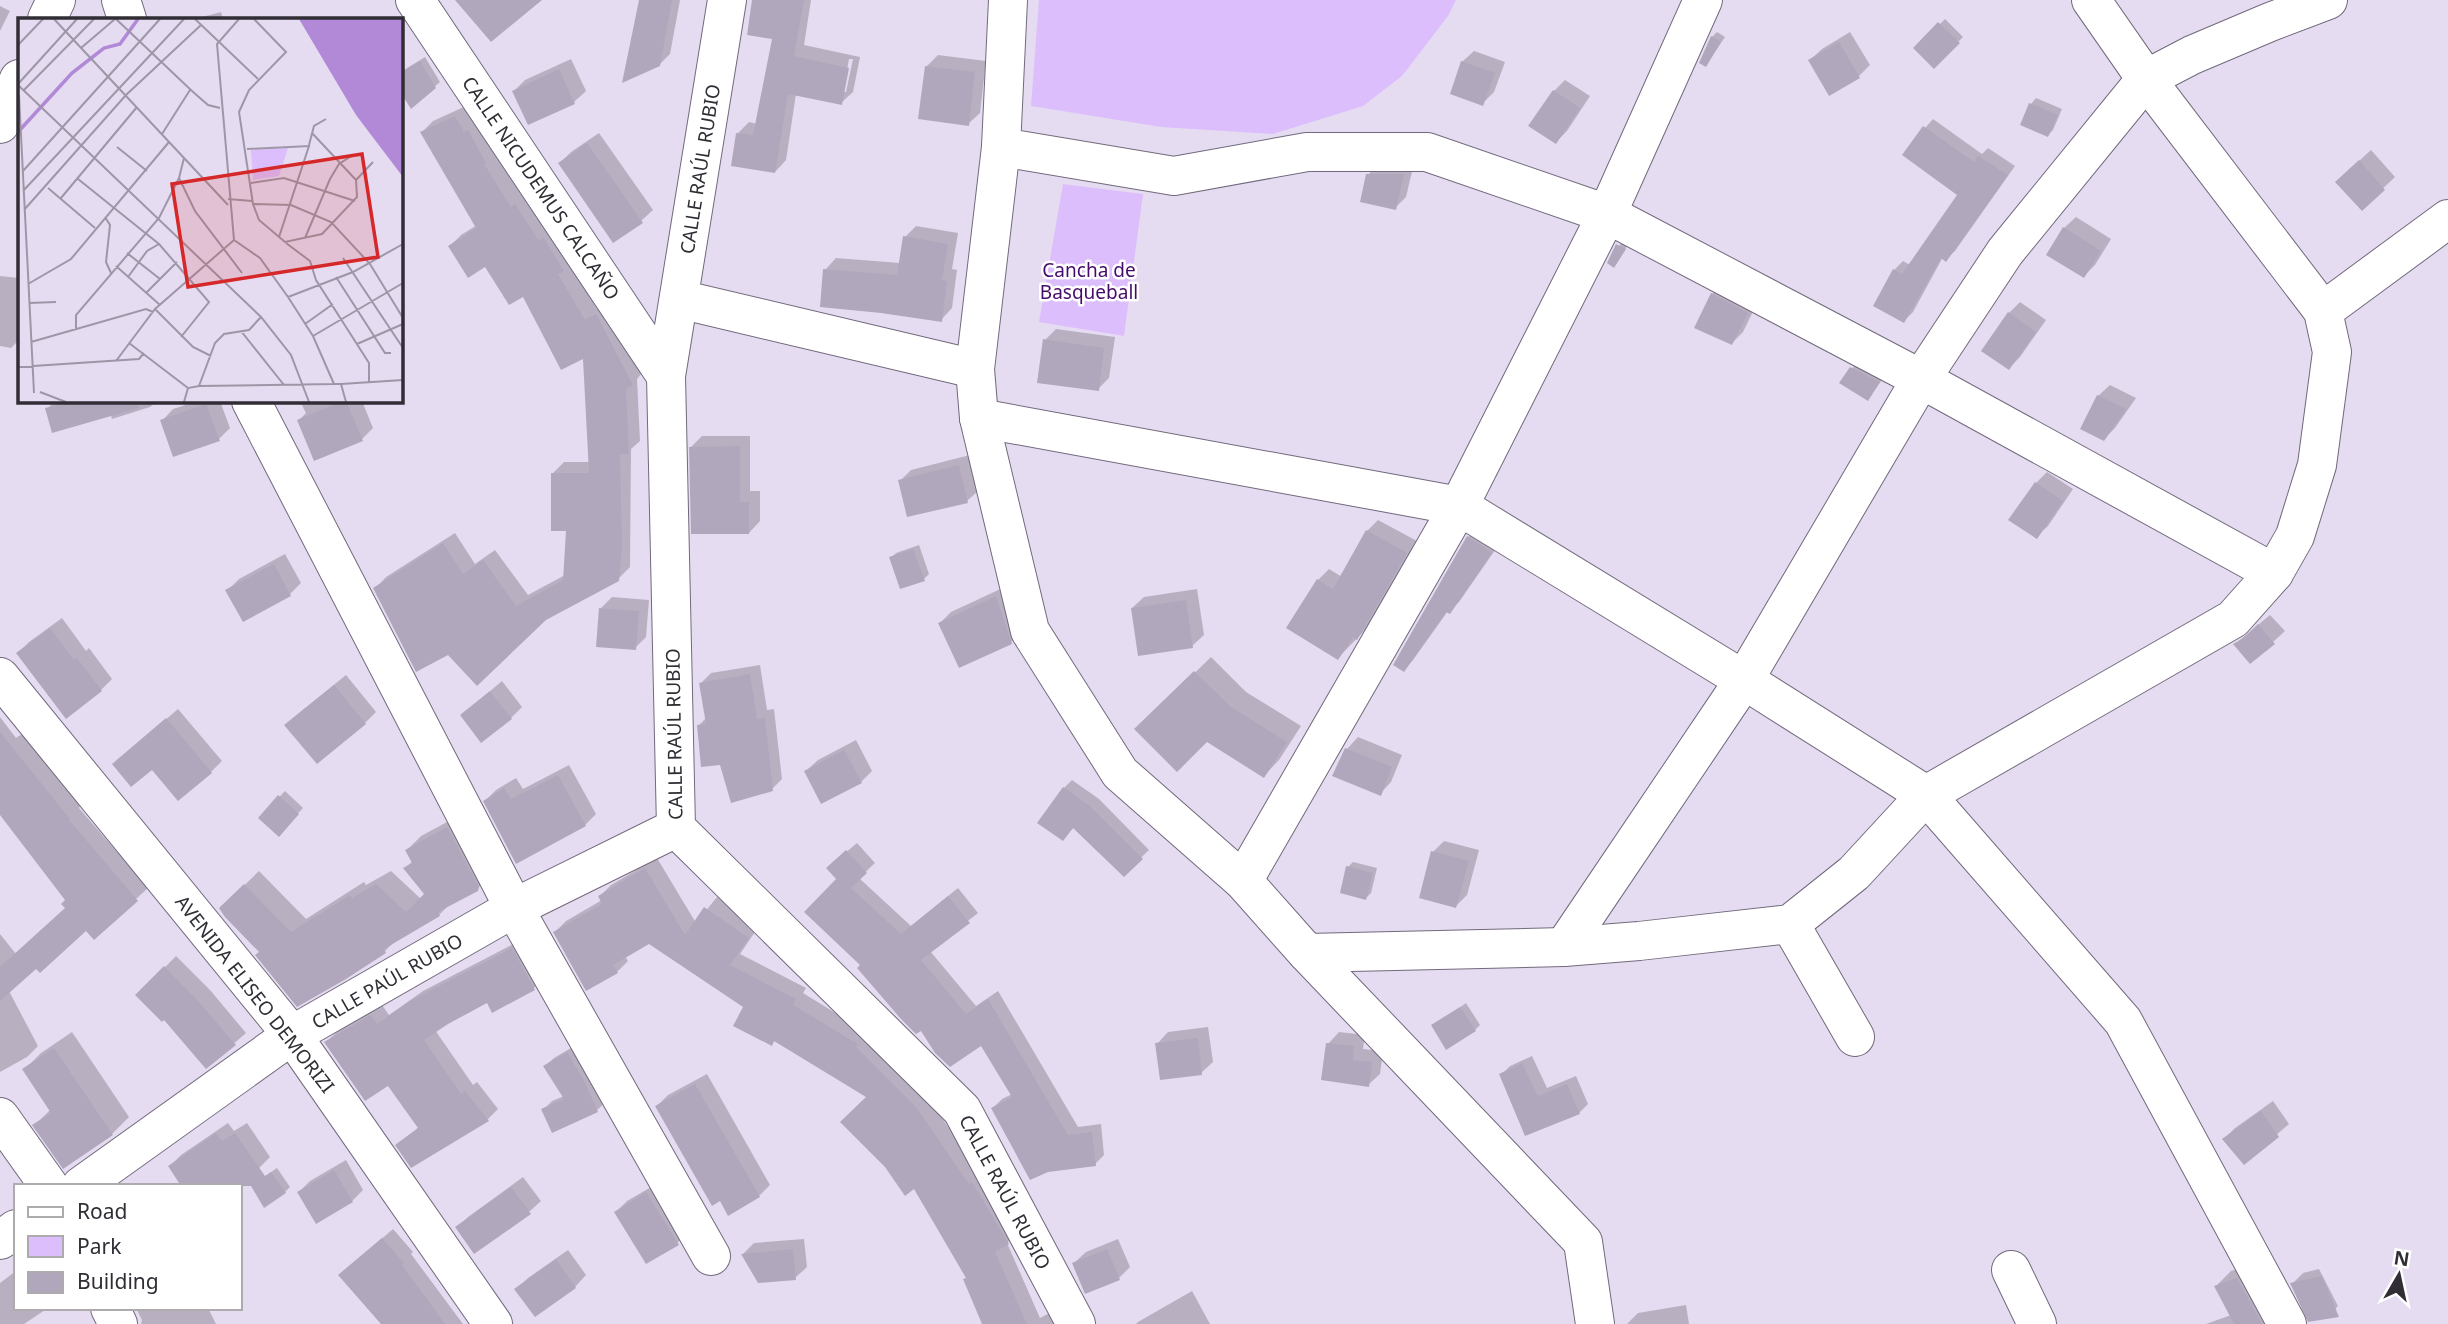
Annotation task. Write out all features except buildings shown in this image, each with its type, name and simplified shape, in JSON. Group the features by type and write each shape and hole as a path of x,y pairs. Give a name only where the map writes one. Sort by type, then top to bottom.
{"street":[{"path":"47,18 56,0"},
{"path":"121,0 127,18"},
{"name":"CALLE NICUDEMUS CALCAÑO","path":"415,0 666,376"},
{"name":"CALLE RAÚL RUBIO","path":"727,0 666,376 676,828 962,1110 1076,1324"},
{"path":"1008,0 1001,147 975,369 979,418 1030,631 1120,773 1243,881 1307,953 1583,1242 1595,1324"},
{"path":"1243,881 1459,506 1607,214 1703,0"},
{"path":"1307,953 1564,947 1639,942 1790,924 1854,873 1926,795 2233,619 2274,573 2295,536 2318,466 2332,352 2323,311 2146,79 2091,0"},
{"path":"1564,947 1744,680 1921,379 2005,252 2146,79 2192,55 2328,0"},
{"path":"0,124 18,81"},
{"path":"1001,147 1174,176 1307,152 1427,152 1607,214 1921,379 2274,573"},
{"path":"2323,311 2448,219"},
{"path":"679,299 975,369"},
{"path":"252,402 514,908 711,1256"},
{"path":"979,418 1459,506 1926,795 2123,1021 2287,1324"},
{"name":"AVENIDA ELISEO DEMORIZI","path":"0,677 292,1035 493,1324"},
{"name":"CALLE PAÚL RUBIO","path":"84,1184 292,1035 514,908 676,828"},
{"path":"1790,924 1856,1037"},
{"path":"0,1117 48,1184"},
{"path":"2011,1270 2037,1324"}],"green space":[{"path":"1039,0 1456,0 1448,16 1402,76 1363,106 1273,134 1161,127 1031,106"},
{"name":"Cancha de Basqueball","path":"1063,184 1143,194 1124,336 1039,322"}]}
